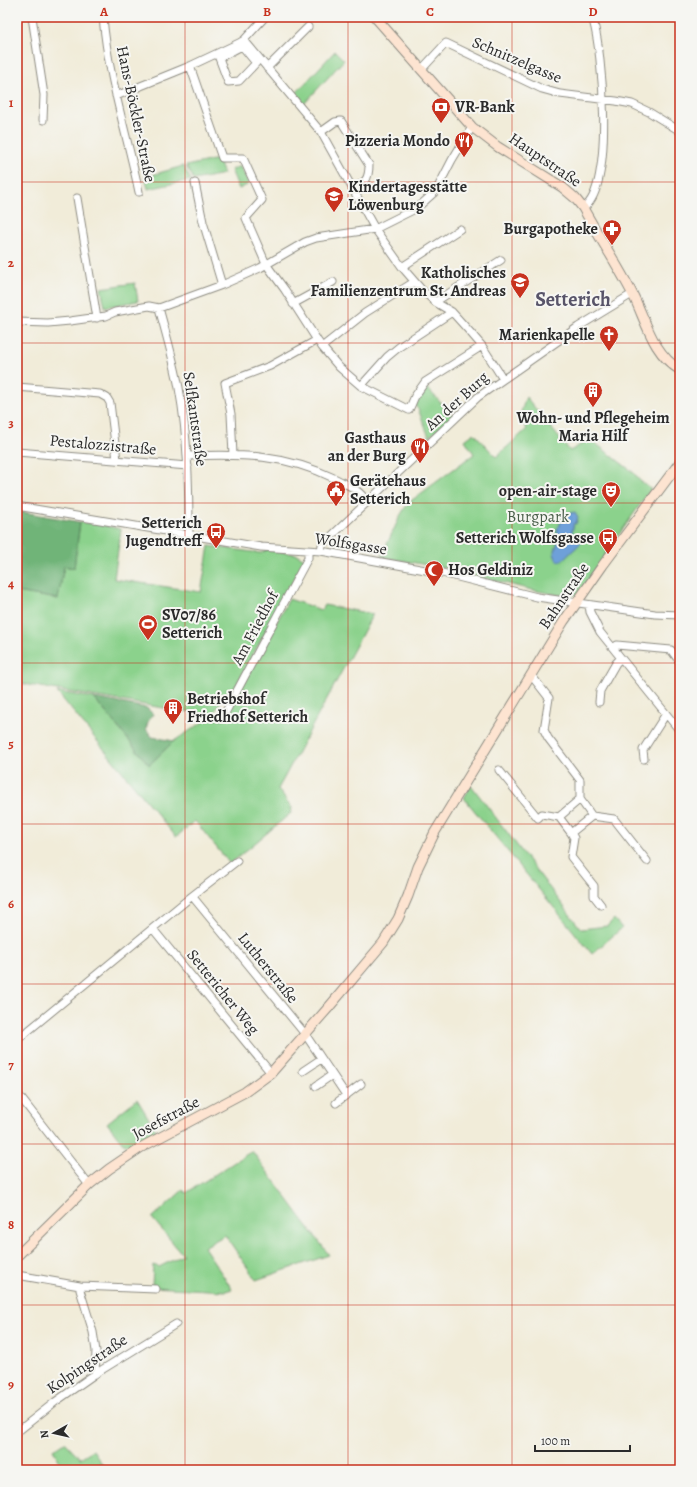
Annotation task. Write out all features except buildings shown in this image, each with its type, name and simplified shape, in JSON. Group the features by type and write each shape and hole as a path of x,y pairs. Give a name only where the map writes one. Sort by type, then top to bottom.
{"street":[{"path":"32,17 44,95 43,120"},
{"name":"Hans-Böckler-Straße","path":"103,17 107,54 139,192"},
{"path":"116,96 222,52 244,40 265,17"},
{"name":"Hauptstraße","path":"375,17 472,127 498,147 562,187 575,198 583,208 632,294 652,339 669,363 680,370"},
{"path":"583,208 589,205 593,199 598,183 603,150 603,100 600,50 592,17"},
{"path":"267,68 308,27"},
{"path":"244,40 321,132 375,229 402,267 414,282 435,302 452,312 482,346 503,379"},
{"name":"Schnitzelgasse","path":"421,70 446,43 542,90 566,95 632,104 649,112 680,131"},
{"path":"242,46 256,63 239,81 228,82 219,58 242,46"},
{"path":"190,66 222,158 243,158 262,200 246,218 266,264 285,290 317,340 339,367 361,386 409,410 415,396 425,382 482,346"},
{"path":"321,132 335,122 341,121 369,165 369,173 365,182 353,190"},
{"path":"17,322 48,323 97,318 115,312 149,306 159,308 222,285 266,264 310,240 375,229 417,208 436,191 452,160 472,127"},
{"path":"195,183 203,222 222,285"},
{"path":"77,198 97,318"},
{"path":"402,267 460,229"},
{"path":"435,302 501,260"},
{"path":"293,304 333,282"},
{"path":"322,347 365,312 414,282"},
{"name":"An der Burg","path":"321,551 322,545 462,414 478,397 578,327 632,294"},
{"name":"Selfkantstraße","path":"159,308 179,387 188,466 189,535"},
{"path":"361,386 398,347 452,312"},
{"path":"233,455 231,414 225,383 270,366 317,340"},
{"path":"17,387 103,395 110,403 117,460"},
{"name":"Pestalozzistraße","path":"17,452 188,466"},
{"path":"187,456 233,455 274,458 293,462 311,468 350,486 363,494 367,502"},
{"name":"Bahnstraße","path":"329,1007 383,943 393,928 408,896 426,849 576,603 680,462"},
{"name":"Wolfsgasse","path":"17,506 261,547 321,551 442,573 537,597 655,614 680,615"},
{"name":"Am Friedhof","path":"223,717 308,558 308,551"},
{"path":"589,605 590,612 600,632 680,731"},
{"path":"613,648 618,645 671,650 680,662"},
{"path":"599,702 600,690 621,658"},
{"path":"531,675 549,698 544,730 548,738 580,780 580,799 592,816"},
{"path":"644,759 643,750 666,714"},
{"path":"499,770 538,818 542,814 558,817 571,833 574,838 571,857 594,886 594,896 601,905"},
{"path":"558,817 580,799"},
{"path":"571,833 592,816 614,819 648,861"},
{"path":"17,1040 236,861"},
{"name":"Lutherstraße","path":"192,896 305,1034 346,1095"},
{"name":"Settericher Weg","path":"153,928 271,1073"},
{"name":"Josefstraße","path":"17,1256 89,1185 125,1157 245,1092 271,1073 329,1007"},
{"path":"304,1071 321,1058"},
{"path":"316,1086 332,1075"},
{"path":"336,1102 361,1084"},
{"path":"17,1093 89,1185"},
{"path":"17,1275 80,1286 156,1289"},
{"path":"80,1286 93,1332 96,1351 95,1374"},
{"name":"Kolpingstraße","path":"17,1432 55,1402 95,1374 176,1324"}],"green space":[{"path":"335,51 344,60 304,104 296,93"},
{"path":"218,159 224,174 194,180 186,166"},
{"path":"183,166 191,180 148,189 145,177"},
{"path":"240,166 249,184 239,189 231,170"},
{"path":"135,283 138,301 105,307 101,288"},
{"path":"427,388 453,416 429,437 418,409 415,406"},
{"name":"Burgpark","path":"526,397 570,451 590,439 634,473 639,480 651,489 577,595 559,595 532,590 445,568 381,557 400,516 408,503 474,454 465,440 474,433 496,457 527,429 519,418"},
{"path":"17,511 80,522 74,568 64,566 58,599 17,592"},
{"path":"80,522 121,529 114,579 201,592 209,546 260,553 268,550 296,554 305,559 230,697 223,697 213,715 17,683 17,592 58,599 64,566 74,568"},
{"path":"289,599 321,610 324,605 373,614 278,789 292,808 291,813 230,864 195,821 176,837 57,692 94,698 149,765 174,741 209,718 224,720"},
{"path":"94,698 147,708 153,714 146,729 152,737 174,741 149,765"},
{"path":"471,785 581,929 607,926 614,919 622,928 592,954 464,798"},
{"path":"137,1099 157,1132 131,1147 122,1142 107,1123"},
{"path":"252,1151 329,1255 256,1280 225,1235 204,1247 232,1289 226,1291 152,1287 153,1265 159,1267 183,1255 152,1218 183,1190 186,1193"},
{"path":"65,1442 80,1458 93,1450 106,1470 65,1470 53,1450"}],"water":[{"path":"575,512 578,517 576,524 574,523 572,532 582,542 563,560 557,561 554,554 558,541 557,529 566,514"}],"place":[{"name":"VR-Bank","path":"441,124"},
{"name":"Pizzeria Mondo","path":"464,158"},
{"name":"Kindertagesstätte Löwenburg","path":"334,213"},
{"name":"Burgapotheke","path":"612,246"},
{"name":"Katholisches Familienzentrum St. Andreas","path":"520,299"},
{"name":"Marienkapelle","path":"609,352"},
{"name":"Wohn- und Pflegeheim Maria Hilf","path":"593,408"},
{"name":"Gasthaus an der Burg","path":"420,464"},
{"name":"Gerätehaus Setterich","path":"336,507"},
{"name":"open-air-stage","path":"611,508"},
{"name":"Setterich Jugendtreff","path":"216,549"},
{"name":"Setterich Wolfsgasse","path":"608,555"},
{"name":"Hos Geldiniz","path":"434,587"},
{"name":"SV07/86 Setterich","path":"148,641"},
{"name":"Betriebshof Friedhof Setterich","path":"173,725"}],"district":[{"name":"Setterich","path":"573,299"}]}
